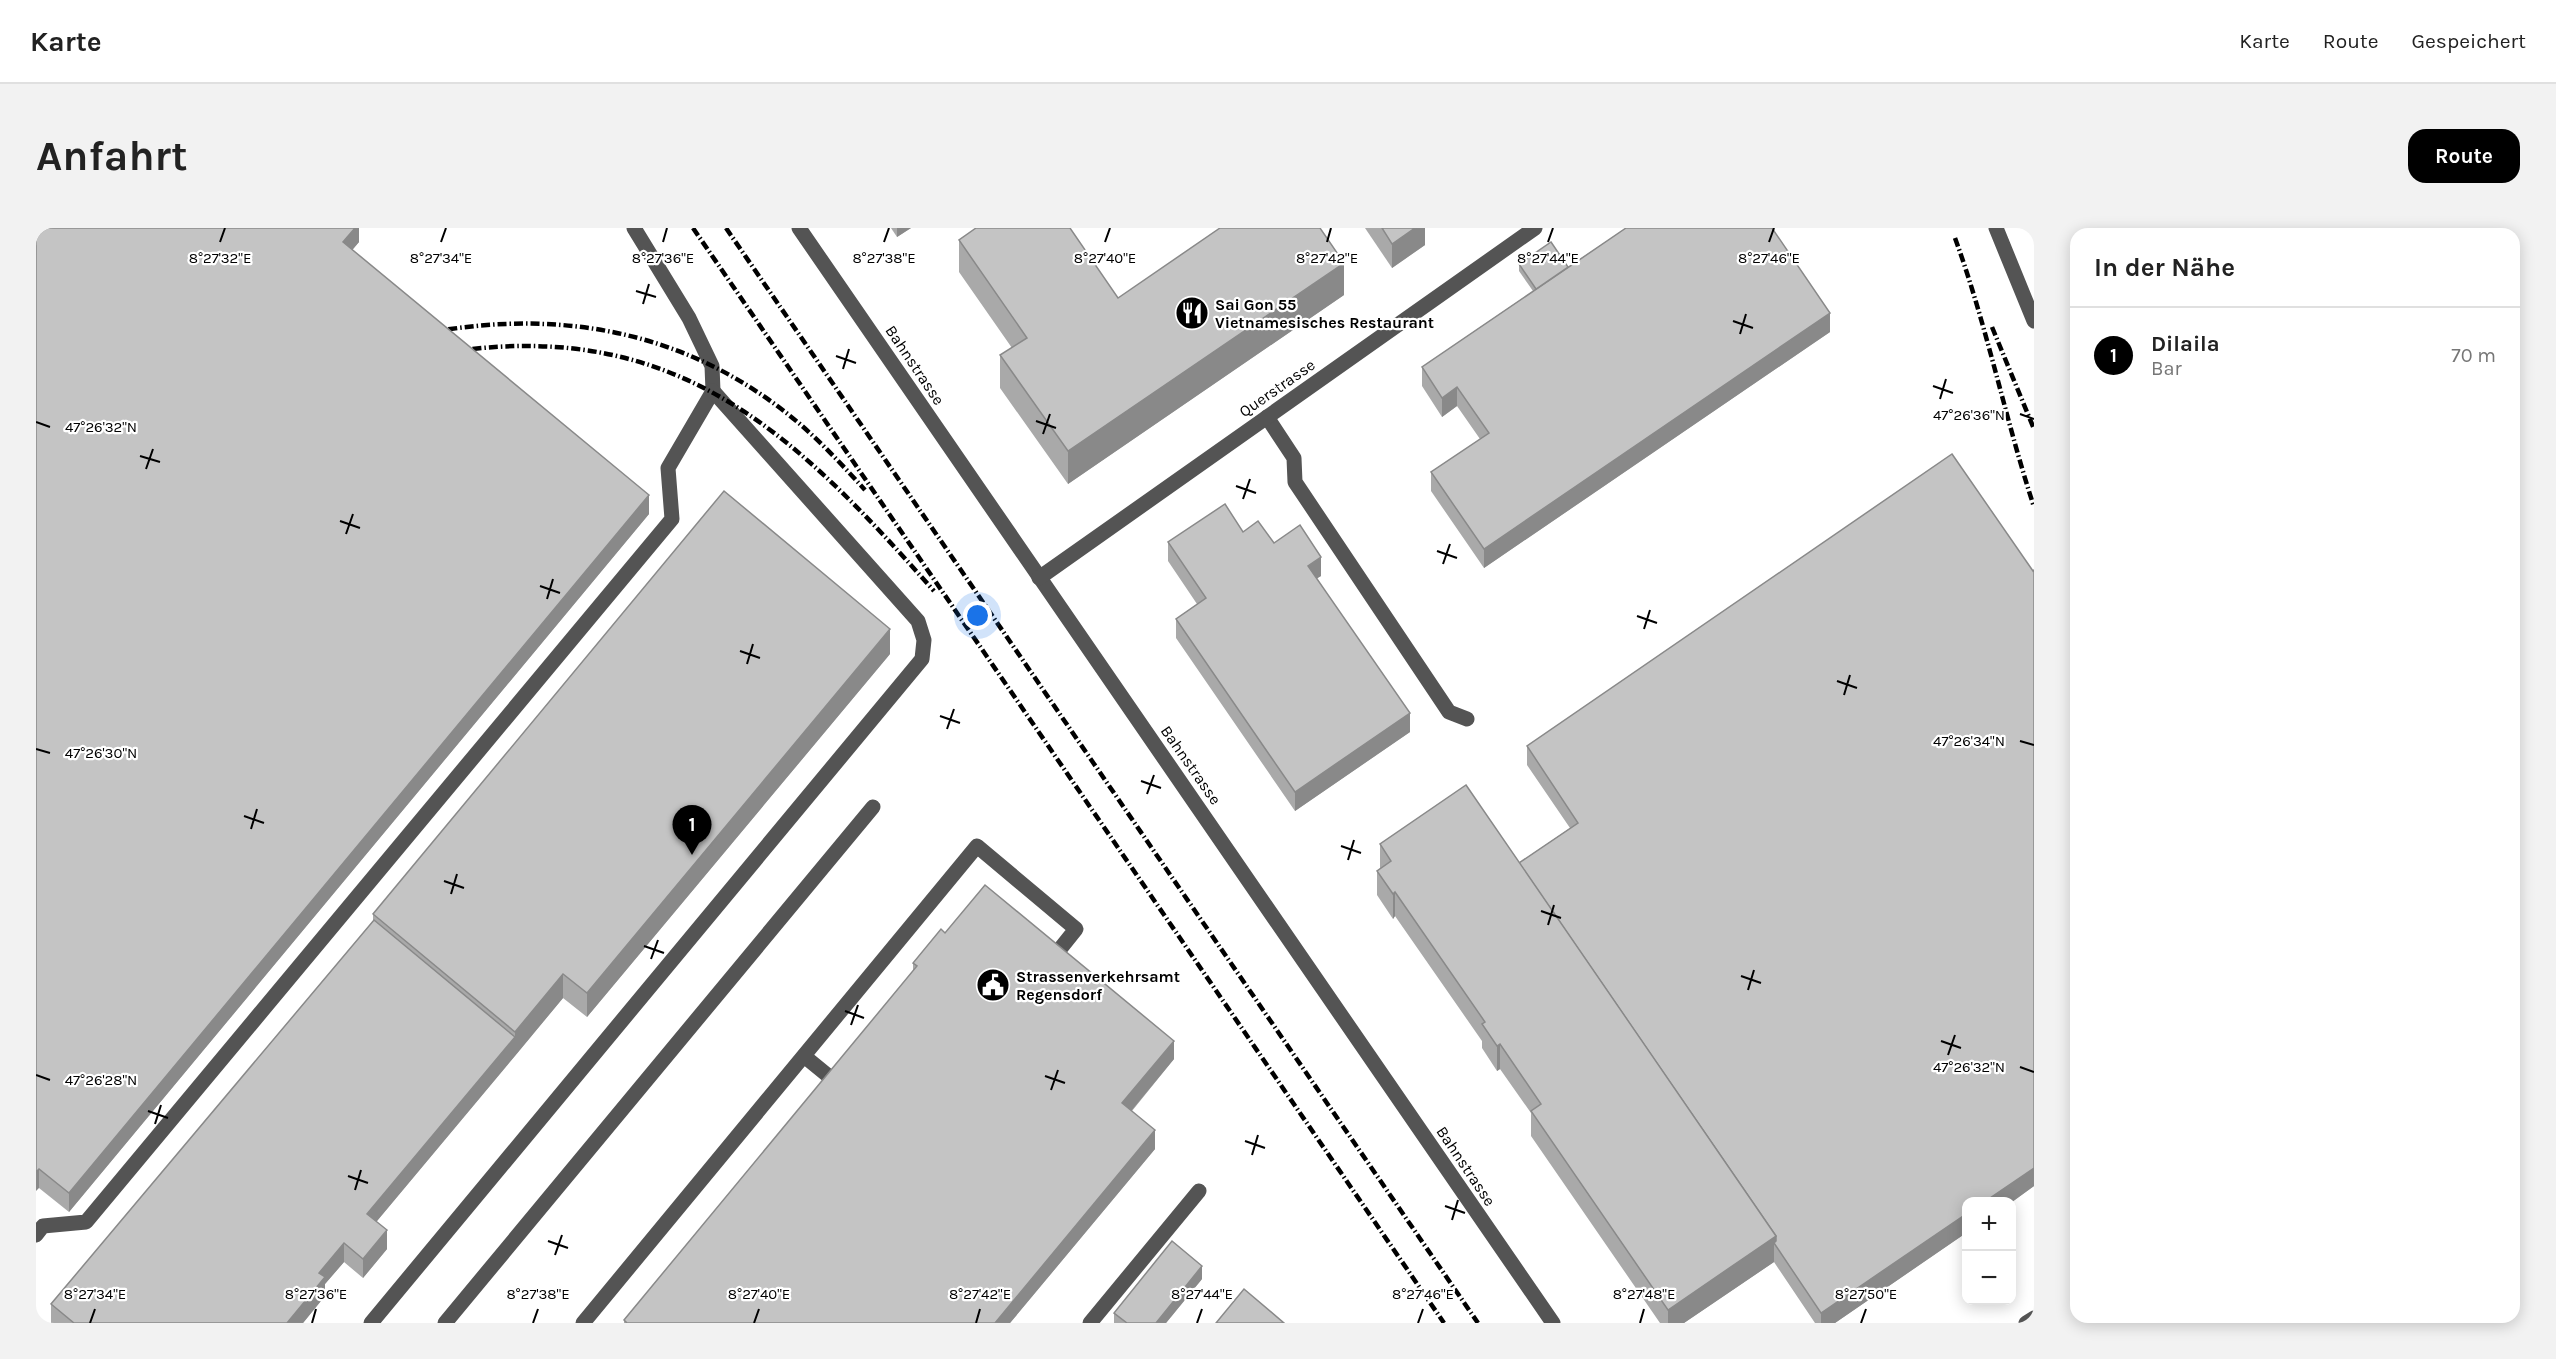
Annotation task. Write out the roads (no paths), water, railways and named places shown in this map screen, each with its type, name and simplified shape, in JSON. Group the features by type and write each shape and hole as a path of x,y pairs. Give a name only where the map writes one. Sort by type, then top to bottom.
{"street":[{"path":"36,1235 44,1226 86,1222 672,519 668,468 713,391 712,366 694,327 634,228"},
{"name":"Bahnstrasse","path":"799,228 1552,1323"},
{"name":"Querstrasse","path":"1039,578 1535,228"},
{"path":"1996,228 2034,321"},
{"path":"370,1323 921,658 924,640 918,621 713,391"},
{"path":"1267,417 1294,458 1295,482 1449,712 1467,720"},
{"path":"445,1323 873,807"},
{"path":"583,1323 977,846 1076,929 1052,958"},
{"path":"804,1056 837,1083"},
{"path":"1090,1323 1199,1191"},
{"path":"2026,1323 2034,1318"}],"railway":[{"path":"693,228 1444,1323"},
{"path":"726,228 1478,1323"},
{"path":"1955,238 1977,305 2034,507"},
{"path":"432,332 483,325 532,324 581,327 628,335 674,349 718,369 760,394 810,433 865,490"},
{"path":"1992,327 2034,429"},
{"path":"456,351 535,346 606,354 670,372 728,401 782,439 833,484 934,591"}],"place":[{"name":"Sai Gon 55 Vietnamesisches Restaurant","path":"1192,313"},
{"name":"Dilaila","path":"692,855"},
{"name":"Strassenverkehrsamt Regensdorf","path":"993,985"}]}
